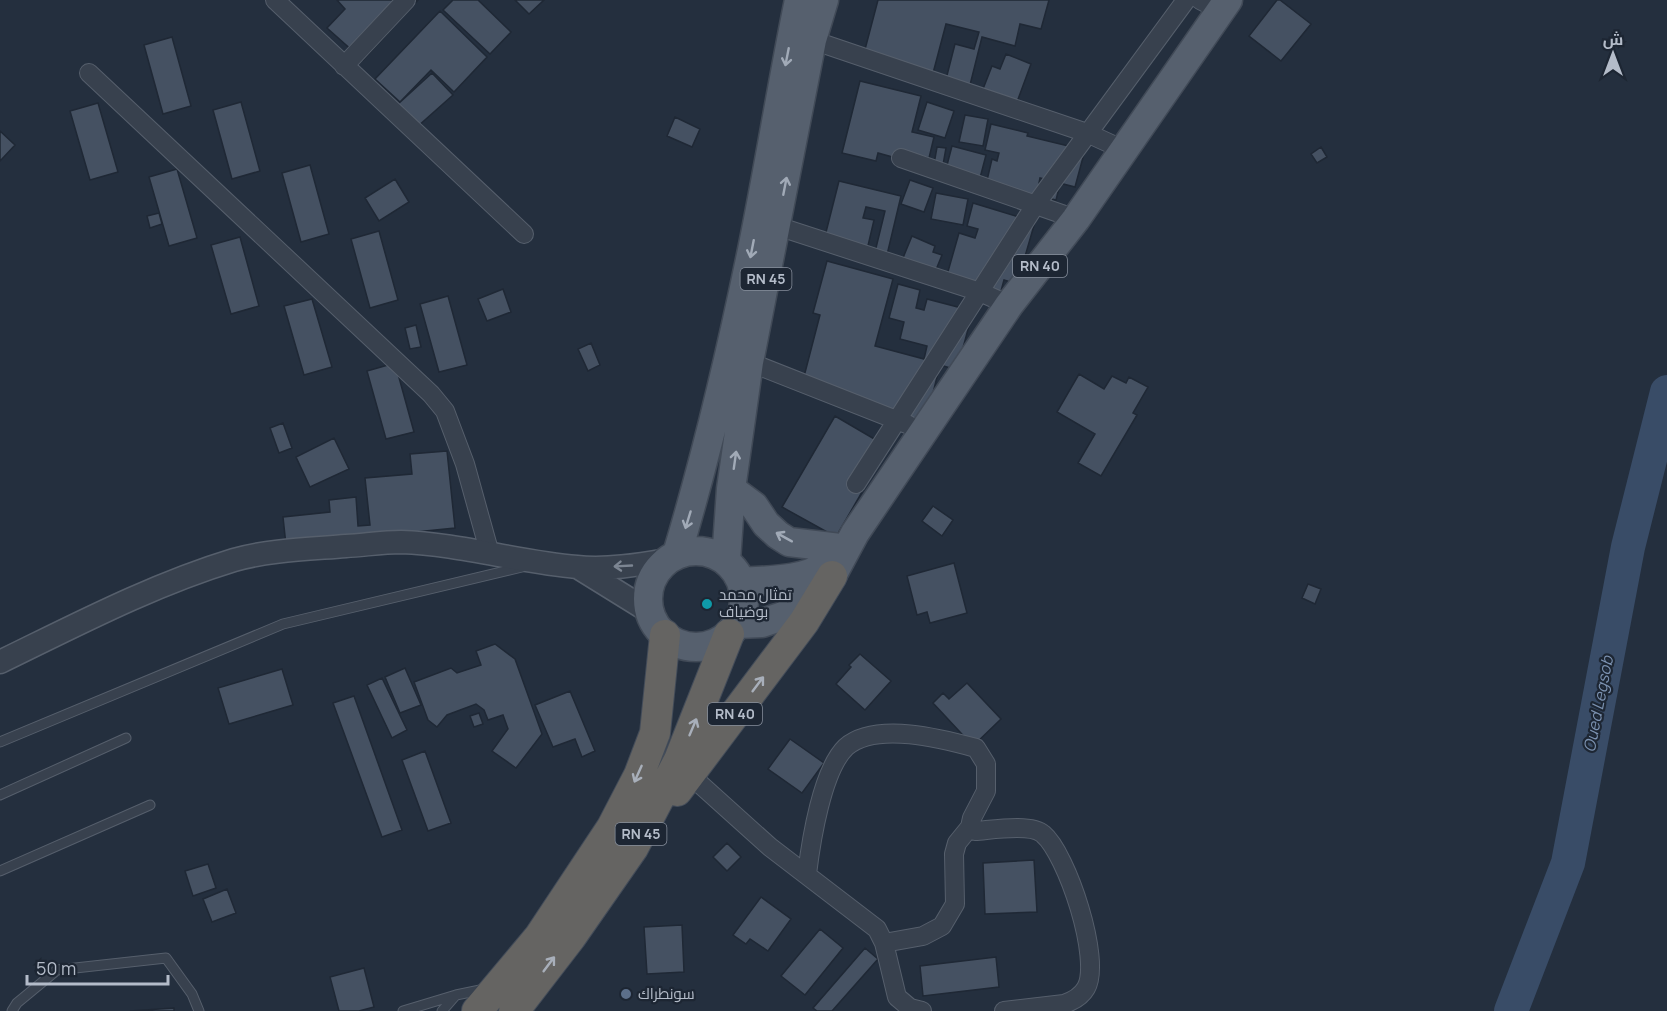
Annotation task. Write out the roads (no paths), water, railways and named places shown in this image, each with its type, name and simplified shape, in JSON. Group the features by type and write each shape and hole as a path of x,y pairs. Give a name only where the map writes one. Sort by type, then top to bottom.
{"highway":[{"name":"RN 40","path":"633,848 804,622 832,576"},
{"name":"RN 45","path":"466,1003 496,987 539,937 592,860 639,775 655,733 657,624"},
{"name":"RN 45","path":"514,1011 571,937 633,848 679,760 733,629"}],"main road":[{"name":"RN 45","path":"672,557 695,497 718,404 752,248 799,0"},
{"name":"RN 45","path":"734,571 731,489 749,362 812,40 824,0"},
{"name":"RN 40","path":"832,576 848,540 910,426 1076,219 1124,150 1216,4"},
{"path":"731,489 754,506 766,524 778,536 789,542 848,540"},
{"name":"RN 40","path":"734,571 783,579 815,571 848,540"},
{"path":"702,551 715,554 734,571 745,596 743,611 733,629 718,642 690,647 677,642 657,624 648,598 651,583 657,571 672,557 702,551"},
{"path":"733,629 783,616 804,602 832,576"}],"street":[{"path":"344,66 406,0"},
{"path":"856,484 910,426 980,292 1036,204 1186,0"},
{"path":"281,2 344,66 524,234"},
{"path":"812,40 1087,133 1124,150"},
{"path":"89,73 431,394 445,411 465,464 490,554"},
{"path":"901,158 1076,219"},
{"path":"777,226 980,292 1009,305"},
{"path":"749,362 910,426"},
{"path":"0,662 158,588 235,560 305,549 399,542 447,546 579,568 637,565 672,557"},
{"path":"579,568 657,624"},
{"path":"807,874 817,816 834,765 847,747 865,738 888,733 909,733 976,748 986,764 986,790 970,827 957,843 954,854 955,904 942,926 923,936 884,943"},
{"path":"690,775 770,847 877,929 884,943 897,997 910,1008 922,1011"},
{"path":"970,827 975,831 1032,829 1042,832 1053,845 1065,866 1080,908 1089,949 1091,973 1086,988 1072,1001 1064,1004 1004,1011"}],"lane":[{"path":"0,742 283,624 542,562"},
{"path":"0,795 126,738"},
{"path":"0,871 150,805"},
{"path":"12,1011 17,1003 57,970 166,958 192,994 199,1011"},
{"path":"403,1011 466,1003"},
{"path":"442,1011 466,1003"}],"waterway":[{"name":"Oued Legsob","path":"1511,1011 1568,863 1628,547 1667,392"}],"place":[{"name":"تمثال محمد بوضياف","path":"707,604"},
{"name":"سونطراك","path":"626,994"}]}
